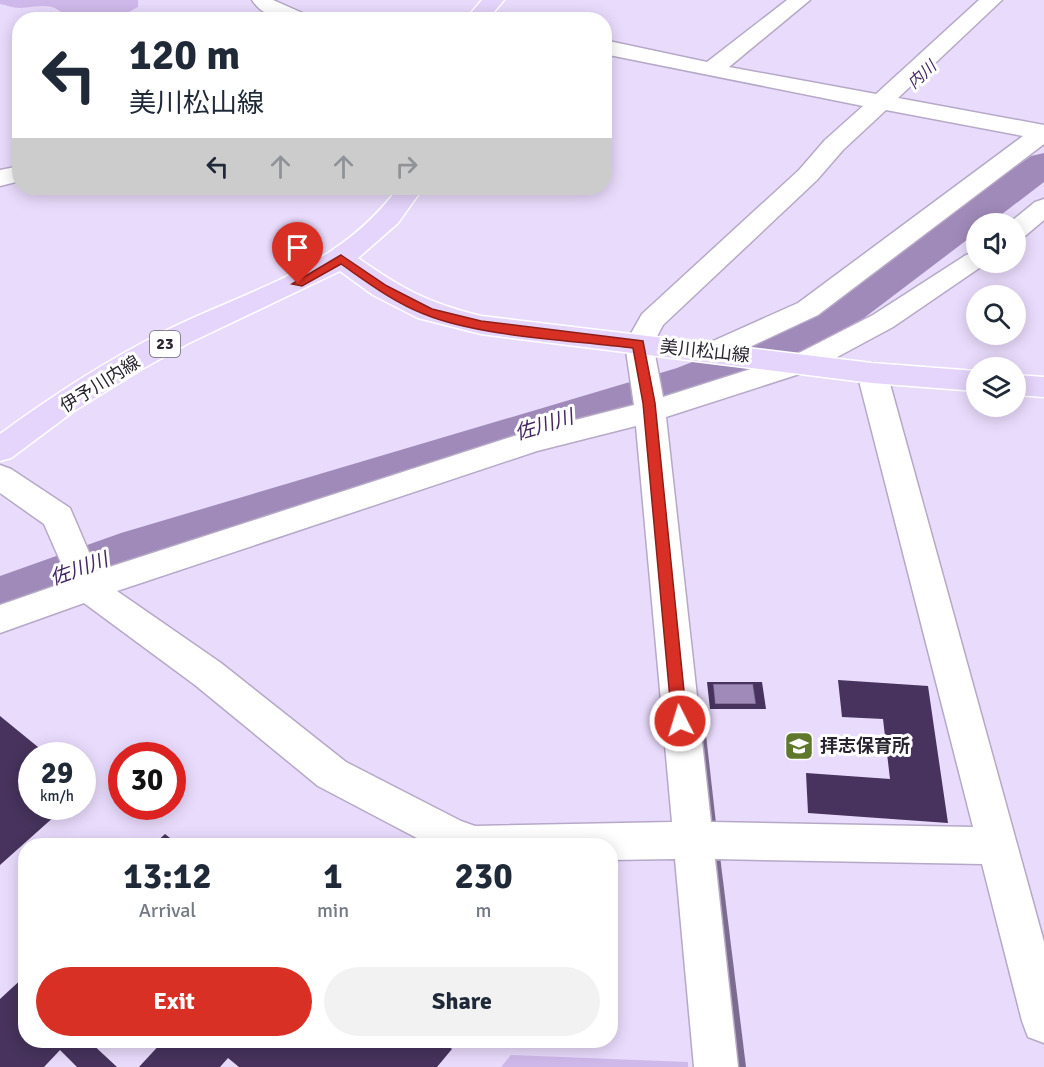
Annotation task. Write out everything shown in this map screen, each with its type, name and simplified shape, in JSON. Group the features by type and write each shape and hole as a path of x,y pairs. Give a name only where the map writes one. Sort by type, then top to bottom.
{"main road":[{"name":"伊予川内線","path":"0,456 103,380 177,337 298,284 341,259 397,210 406,195"},
{"name":"美川松山線","path":"341,259 383,289 428,312 481,325 796,361 873,373 966,380"},
{"path":"1026,386 1044,387"}],"street":[{"path":"262,0 282,12"},
{"path":"711,70 800,0"},
{"path":"716,1067 691,840 648,397 639,344 652,320 808,175 834,145 879,102 991,0"},
{"path":"612,48 711,70 1044,133"},
{"path":"719,353 808,309 1044,133"},
{"path":"1026,222 1044,207"},
{"path":"0,619 83,575 531,442 648,397 796,361 883,321 966,267"},
{"path":"873,373 1044,1021"},
{"path":"0,456 58,517 83,575 332,774 457,838"},
{"path":"618,841 691,840 997,846"}],"shaded area":[{"path":"0,0 138,0 138,7 129,12 61,12 46,6 17,8 0,4"},
{"path":"713,684 753,684 756,704 715,704"},
{"path":"511,1055 688,1062 688,1067 501,1067"}],"building":[{"path":"838,680 928,686 948,823 808,813 806,773 890,779 883,719 842,717"},
{"path":"707,682 762,682 766,709 710,709","holes":["713,684 753,684 756,704 715,704"]},
{"path":"0,716 32,742 18,742 18,820 50,820 30,838 18,838 18,849 0,865"},
{"path":"18,982 18,1048 97,1048 117,1067 77,1067 60,1050 44,1067 0,1067 0,999"},
{"path":"157,1048 452,1049 437,1067 239,1067 228,1058 220,1067 139,1067"}],"waterway":[{"name":"佐川川","path":"0,598 121,553 693,379 786,341 849,308 1044,164"},
{"path":"664,388 665,396"},
{"path":"581,412 584,423"},
{"path":"699,717 712,832"},
{"path":"714,848 740,1067"}],"place":[{"name":"拝志保育所","path":"799,746"}],"route":[{"path":"298,284 341,259 383,289 428,312 481,325 639,344 649,403 680,721"}],"water label":[{"name":"内川","path":"922,75"}]}
